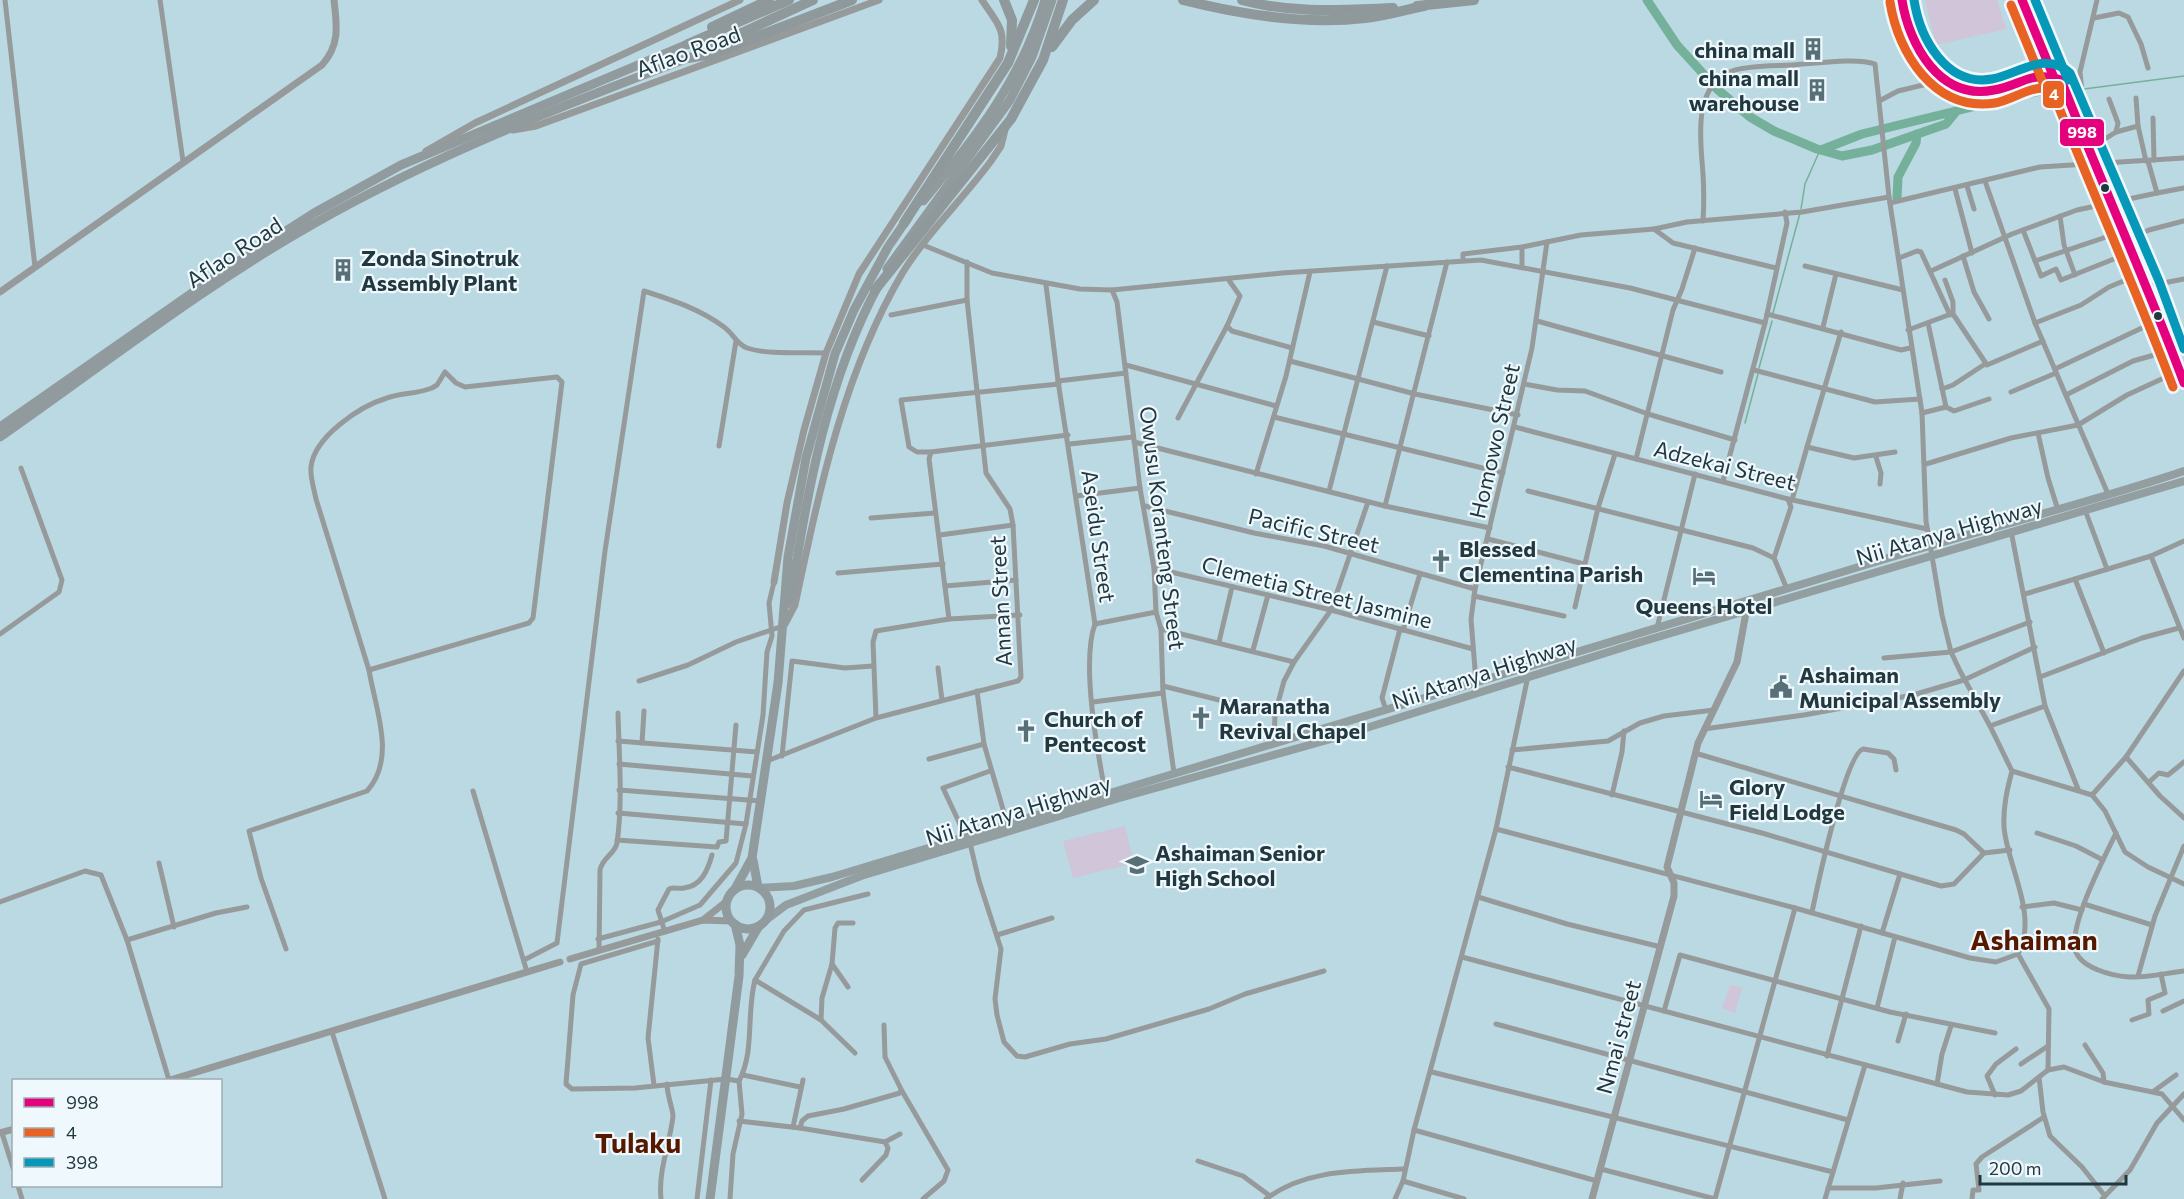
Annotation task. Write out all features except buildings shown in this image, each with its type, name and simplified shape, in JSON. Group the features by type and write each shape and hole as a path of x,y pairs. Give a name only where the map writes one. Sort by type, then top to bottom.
{"highway":[{"path":"688,44 712,27 769,0"},
{"name":"Aflao Road","path":"0,427 283,231 401,165 789,0"},
{"name":"Aflao Road","path":"0,437 229,276 313,224 379,188 508,131 688,58 813,0"},
{"path":"688,58 712,54 852,0"},
{"path":"1004,0 1012,20 1013,32 1008,63"},
{"path":"710,1199 741,957 734,922 727,912 727,901 752,858 770,741 785,609 784,590 797,500 825,388 854,310 888,247 1008,63 1034,0"},
{"path":"1044,17 1045,0"},
{"path":"785,609 792,590 809,489 850,345 875,290 895,255 1006,92 1052,0"},
{"path":"1043,60 1064,0"},
{"path":"875,290 915,236 1006,125 1043,60 1072,20 1094,0"},
{"path":"1183,0 1268,17 1323,21 1366,18 1424,6"},
{"path":"1242,0 1286,9 1318,11 1424,6 1474,0"},
{"path":"1902,0 1917,46 1928,65 1944,80 1967,90 1992,91 2036,74 2057,78"},
{"path":"2036,74 2044,56"},
{"path":"904,223 941,185"},
{"path":"741,957 769,914 769,899 759,887 752,858"},
{"path":"735,889 746,885 759,887"},
{"path":"734,922 750,928 763,923"}],"main road":[{"path":"2022,0 2044,56 2057,78"},
{"path":"2028,0 2057,78 2143,273 2184,383"},
{"path":"759,887 794,886 968,839 1007,823 1105,791 1328,729 1476,682 1786,589 1932,549 2184,471"},
{"name":"Nii Atanya Highway","path":"763,923 777,910 808,895 968,839 1331,739 1528,676 1747,612 1932,549 2011,531 2184,481"},
{"path":"1328,729 1331,739"},
{"path":"1163,776 1166,785"}],"street":[{"path":"5,0 35,267"},
{"path":"160,0 183,161"},
{"path":"0,292 322,65 335,47 338,36 334,0"},
{"name":"Aflao Road","path":"401,165 475,123 740,0"},
{"name":"Aflao Road","path":"508,131 536,126 879,0"},
{"path":"598,939 661,922 706,901 735,866 746,824 766,694 767,652 772,629 769,603 787,504 826,353 860,274 911,192 1000,58 1004,40 1003,32 982,0"},
{"path":"2097,0 2080,72 2084,111 2103,163"},
{"path":"2094,18 2120,13 2128,17 2141,44 2148,68"},
{"path":"1703,221 1700,125 1706,100 1720,78 1735,70 1786,65 1868,62 1876,68 1890,200 1910,348 1922,413 1928,529 1942,615 1951,652 2012,771 2004,809 2005,837 2022,907 2025,935 2018,954 2049,1009 2048,1070"},
{"path":"1881,100 1898,91 1944,80"},
{"path":"2136,98 2139,126 2157,193"},
{"path":"2109,99 2118,123 2116,132"},
{"path":"2072,112 2084,111"},
{"path":"2149,161 2153,118"},
{"path":"639,681 688,665 736,642 783,626 795,605 830,458 871,331 904,271 1001,146 1006,125"},
{"path":"2097,144 2116,132 2139,126"},
{"path":"1463,259 1463,254 1522,247 1581,235 1654,229 1703,221 1800,212 1890,200 1955,189 2040,167 2184,158"},
{"path":"1985,181 2035,323 2108,494"},
{"path":"1967,186 1974,209"},
{"path":"1931,271 2060,216 2085,208 2184,188"},
{"path":"1955,189 1972,253"},
{"path":"1723,481 1765,323 1787,223 1785,212"},
{"path":"2060,216 2066,250 2075,275"},
{"path":"2035,261 2066,250 2184,221"},
{"path":"1654,229 1673,243 1776,268"},
{"path":"2023,230 2041,276 2056,269 2061,280 2119,257"},
{"name":"Homowo Street","path":"1476,682 1471,619 1475,589 1518,415 1537,321 1547,242"},
{"path":"923,245 992,273 1080,290 1112,290 1463,259 1544,270 1677,300 1765,323"},
{"path":"1522,247 1522,266"},
{"path":"1636,459 1677,300 1695,248"},
{"path":"1899,258 1917,251 1921,252 1951,314 1985,364"},
{"path":"1963,256 1974,292 1989,319"},
{"name":"Annan Street","path":"767,761 876,718 1020,680 1020,615 1010,508 986,473 967,300 967,262"},
{"path":"1385,506 1447,262"},
{"path":"1329,491 1360,379 1387,266"},
{"path":"1804,266 1903,290"},
{"path":"1256,474 1290,361 1310,272"},
{"path":"2035,323 2081,305 2109,287 2143,273"},
{"path":"1823,327 1836,274"},
{"path":"1178,418 1198,384 1240,296 1228,279"},
{"path":"2148,286 2184,279"},
{"path":"1945,280 1954,305 1951,314"},
{"name":"Aseidu Street","path":"1046,285 1058,382 1070,444 1095,624 1089,642 1095,738 1105,791"},
{"name":"Owusu Koranteng Street","path":"1112,290 1117,302 1133,440 1154,568 1156,612 1161,629 1163,693 1174,773"},
{"path":"524,960 557,943 605,551 644,291 677,302 707,316 724,326 736,341 754,350 826,353"},
{"path":"891,315 967,300"},
{"path":"1767,314 1823,327 1901,350 1910,348"},
{"path":"1908,330 1951,314"},
{"path":"2011,392 2161,319"},
{"path":"1537,321 1720,372"},
{"path":"1374,322 1429,336"},
{"path":"1928,323 1946,406 1954,411 1989,399"},
{"path":"1227,326 1237,333 1292,348"},
{"path":"1786,589 1774,558 1791,507 1790,499 1841,332"},
{"path":"2167,336 2184,332"},
{"path":"719,446 736,341"},
{"path":"1942,389 1953,385 1985,364 1989,365 2043,341"},
{"path":"2066,395 2133,361 2172,350"},
{"path":"1290,361 1415,394 1518,415"},
{"path":"1126,365 1276,406"},
{"path":"1754,370 1875,402 1920,399"},
{"path":"1926,464 1998,441 2078,425 2127,395 2179,371"},
{"path":"286,949 261,878 249,831 367,791 375,782 381,756 382,736 369,670 316,499 311,466 320,444 333,430 364,409 385,398 432,388 437,385 445,372 456,383 465,387 560,378 562,382 533,618 529,623 369,670"},
{"path":"1068,435 917,452 909,447 901,400 1126,373"},
{"path":"1524,384 1557,390 1585,391 1648,414 1735,440"},
{"path":"1922,413 1946,406"},
{"path":"1274,417 1503,473"},
{"name":"Adzekai Street","path":"1515,427 1790,499 1928,529"},
{"path":"2038,432 2058,510"},
{"path":"1070,444 1133,440 1368,502 1490,528"},
{"path":"1807,447 1854,458 1866,455 1876,457 1895,452"},
{"path":"931,452 929,459 949,618"},
{"path":"1575,607 1598,508 1615,454"},
{"path":"1876,457 1881,473 1880,484"},
{"path":"0,633 59,592 62,587 62,580 21,468"},
{"path":"1657,628 1680,527 1695,474"},
{"path":"1076,496 1140,488"},
{"path":"1528,491 1740,543 1774,558"},
{"path":"1274,744 1275,714 1284,681 1294,662 1331,610 1368,502"},
{"name":"Pacific Street","path":"1145,506 1352,554 1475,589"},
{"path":"2085,510 2108,569"},
{"path":"871,518 935,513"},
{"path":"940,535 1012,525"},
{"path":"2011,531 2045,706 2078,789"},
{"path":"1488,539 1584,564"},
{"path":"2025,594 2151,556 2184,540"},
{"path":"2151,556 2184,638"},
{"path":"838,573 943,564"},
{"name":"Clemetia Street Jasmine","path":"1154,568 1331,610 1473,649"},
{"path":"1390,710 1384,710 1382,698 1420,574"},
{"path":"2075,579 2104,652"},
{"path":"945,586 1016,580"},
{"path":"1218,642 1232,587"},
{"path":"1253,650 1268,595"},
{"path":"1474,596 1564,616"},
{"path":"1669,876 1667,867 1695,753 1704,729 1737,662 1748,601"},
{"path":"1095,624 1156,612"},
{"path":"876,718 873,642 876,631 949,618 1020,615"},
{"path":"1884,658 1951,652 2030,622"},
{"path":"2040,677 2104,652 2179,628"},
{"path":"1161,629 1294,662"},
{"path":"1704,729 1804,715 1913,695 1964,680 2035,647"},
{"path":"782,756 792,661 845,668 873,666"},
{"path":"938,668 942,700"},
{"path":"2091,795 2126,757 2184,671"},
{"path":"1395,1199 1403,1180 1414,1130 1432,1072 1496,829 1528,676"},
{"path":"1163,686 1275,714"},
{"path":"977,691 990,771 1007,823"},
{"path":"1093,702 1163,693"},
{"path":"1990,726 2045,706"},
{"path":"1512,750 1608,741 1624,731 1664,716 1714,710"},
{"path":"642,743 644,711"},
{"path":"599,951 600,870 604,860 615,849 617,840 620,790 618,713"},
{"path":"617,840 717,847 720,842 726,840 736,724"},
{"path":"1612,795 1622,753 1624,731"},
{"path":"618,741 757,752"},
{"path":"770,741 782,756"},
{"path":"929,759 984,744"},
{"path":"1812,912 1840,796 1859,750 1892,755 1896,770"},
{"path":"1695,753 1956,830 1964,834 1984,854"},
{"path":"2126,757 2184,818"},
{"path":"2150,782 2159,773 2168,775 2184,762"},
{"path":"619,765 752,776"},
{"path":"1508,767 1682,812 1941,886 1950,886 1984,854 2010,850"},
{"path":"2178,767 2184,772"},
{"path":"990,771 943,788 968,839 1002,952 995,1008 1004,1042 1017,1056 1024,1057 1070,1044 1106,1039 1209,1009 1245,994 1324,971"},
{"path":"2012,771 2078,789 2091,795 2105,811 2125,852 2184,884"},
{"path":"620,790 761,801"},
{"path":"473,791 527,972"},
{"path":"618,813 746,824"},
{"path":"1496,829 1812,912 1985,961 1996,962 2018,954"},
{"path":"2037,833 2076,846 2103,860"},
{"path":"2116,833 2083,907 2075,939 2075,949 2081,961 2087,965 2124,976 2184,972"},
{"path":"2138,976 2152,925 2184,848"},
{"path":"654,1085 648,1038 660,936 661,922 658,908 669,889 690,887 699,881 707,872 712,855"},
{"path":"159,863 174,927"},
{"path":"0,902 85,871 101,875 127,940 170,1079"},
{"path":"1882,933 1900,874"},
{"name":"Nmai street","path":"1592,1199 1674,896 1674,883 1669,876"},
{"path":"730,1199 733,1154 742,1108 740,1082 747,1061 748,1020 754,980 784,931 807,908 868,894"},
{"path":"807,908 808,895"},
{"path":"1478,897 1567,924 1661,947"},
{"path":"727,901 703,921 581,964 573,995 566,1080 567,1087 572,1089 726,1079 740,1082"},
{"path":"2022,907 2054,903 2083,907 2152,925"},
{"path":"127,940 216,913 247,907"},
{"path":"1601,1169 1715,1199 1795,908"},
{"path":"997,935 1053,918"},
{"path":"703,921 734,922"},
{"path":"821,1020 822,998 832,964 835,928 838,923 853,923"},
{"path":"1827,1056 1861,926"},
{"path":"570,960 660,936"},
{"path":"1877,1008 1895,937"},
{"path":"1664,1011 1680,955 1877,1008 1951,1026 1995,1033"},
{"path":"1462,957 1827,1056 1937,1084 1995,1095 2008,1095 2021,1090 2048,1070 2064,1067 2104,1082 2162,1094 2184,1120"},
{"path":"173,1079 560,963"},
{"path":"832,964 848,987"},
{"path":"2132,1020 2149,1014 2148,1000 2165,993 2162,974"},
{"path":"754,980 821,1020 855,1053"},
{"path":"2163,1011 2183,1004"},
{"path":"1898,1041 1906,1014"},
{"path":"1496,1024 1848,1120"},
{"path":"884,1025 885,1057 948,1170 944,1181 923,1199"},
{"path":"1937,1084 1951,1026"},
{"path":"332,1032 385,1199"},
{"path":"2085,1045 2103,1073 2104,1082"},
{"path":"2021,1064 2048,1046"},
{"path":"1995,1095 1987,1076 1994,1066 2016,1049"},
{"path":"1826,1199 1865,1065"},
{"path":"1432,1072 1833,1172"},
{"path":"743,1075 802,1083 793,1127"},
{"path":"2154,1091 2176,1075"},
{"path":"2039,1077 2044,1117 2050,1136 2082,1167 2103,1197 2130,1170 2157,1123 2184,1094"},
{"path":"697,1199 711,1080"},
{"path":"661,1199 662,1171 673,1114 667,1099 667,1084"},
{"path":"800,1128 802,1121 808,1116 844,1109 902,1091"},
{"path":"1972,1199 1973,1190 1979,1190 1976,1164 1982,1157 2044,1117"},
{"path":"739,1121 885,1142 900,1134"},
{"path":"1414,1130 1597,1181"},
{"path":"1,1133 12,1165"},
{"path":"862,1180 886,1155 888,1148 885,1142"},
{"path":"1198,1161 1244,1176 1268,1197 1283,1186 1305,1178 1347,1172 1404,1169"},
{"path":"1403,1180 1464,1199"},
{"path":"1828,1188 1876,1188 1903,1183 1940,1181"},
{"path":"1900,1199 1903,1183"},
{"path":"2111,1191 2116,1199"}],"shaded area":[{"path":"1925,0 1997,0 2006,29 1936,45"},
{"path":"1125,826 1134,863 1073,878 1063,841"},
{"path":"1730,985 1742,988 1735,1013 1722,1008"}],"waterway":[{"path":"1647,0 1677,45 1717,89 1750,117 1774,131 1817,149 1842,156 1872,150 1946,124 1955,113"},
{"path":"2084,89 2184,76"},
{"path":"2069,90 2079,89"},
{"path":"2009,98 2014,100 2056,92"},
{"path":"1821,150 1862,134 2009,98"},
{"path":"1897,198 1898,177 1916,143 1917,134"},
{"path":"1801,209 1805,184 1820,150"},
{"path":"1773,313 1800,213"},
{"path":"1759,368 1772,321"},
{"path":"1745,423 1758,374"}],"transit line":[{"name":"998","path":"1902,0 1912,35 1920,51 1930,66 1943,78 1958,87 1975,91 1994,90 2034,77 2051,77 2061,80 2184,383"},
{"name":"398","path":"1914,0 1922,30 1929,44 1949,68 1961,75 1976,79 1992,79 2041,63 2061,66 2070,73 2159,281 2184,349"},
{"name":"998","path":"2022,0 2057,85"},
{"name":"398","path":"2035,0 2068,80"},
{"name":"4","path":"1890,2 1901,41 1911,59 1937,88 1954,98 1973,103 1995,103 2030,90 2045,88 2052,90 2173,387"},
{"name":"4","path":"2011,5 2046,90"}],"place":[{"name":"china mall","path":"1813,49"},
{"name":"china mall warehouse","path":"1817,90"},
{"name":"Zonda Sinotruk Assembly Plant","path":"343,270"},
{"name":"Blessed Clementina Parish","path":"1441,561"},
{"name":"Queens Hotel","path":"1704,576"},
{"name":"Ashaiman Municipal Assembly","path":"1781,687"},
{"name":"Maranatha Revival Chapel","path":"1201,718"},
{"name":"Church of Pentecost","path":"1026,731"},
{"name":"Glory Field Lodge","path":"1711,799"},
{"name":"Ashaiman Senior High School","path":"1137,865"}],"district":[{"name":"Ashaiman","path":"2034,939"},
{"name":"Tulaku","path":"638,1142"}]}
